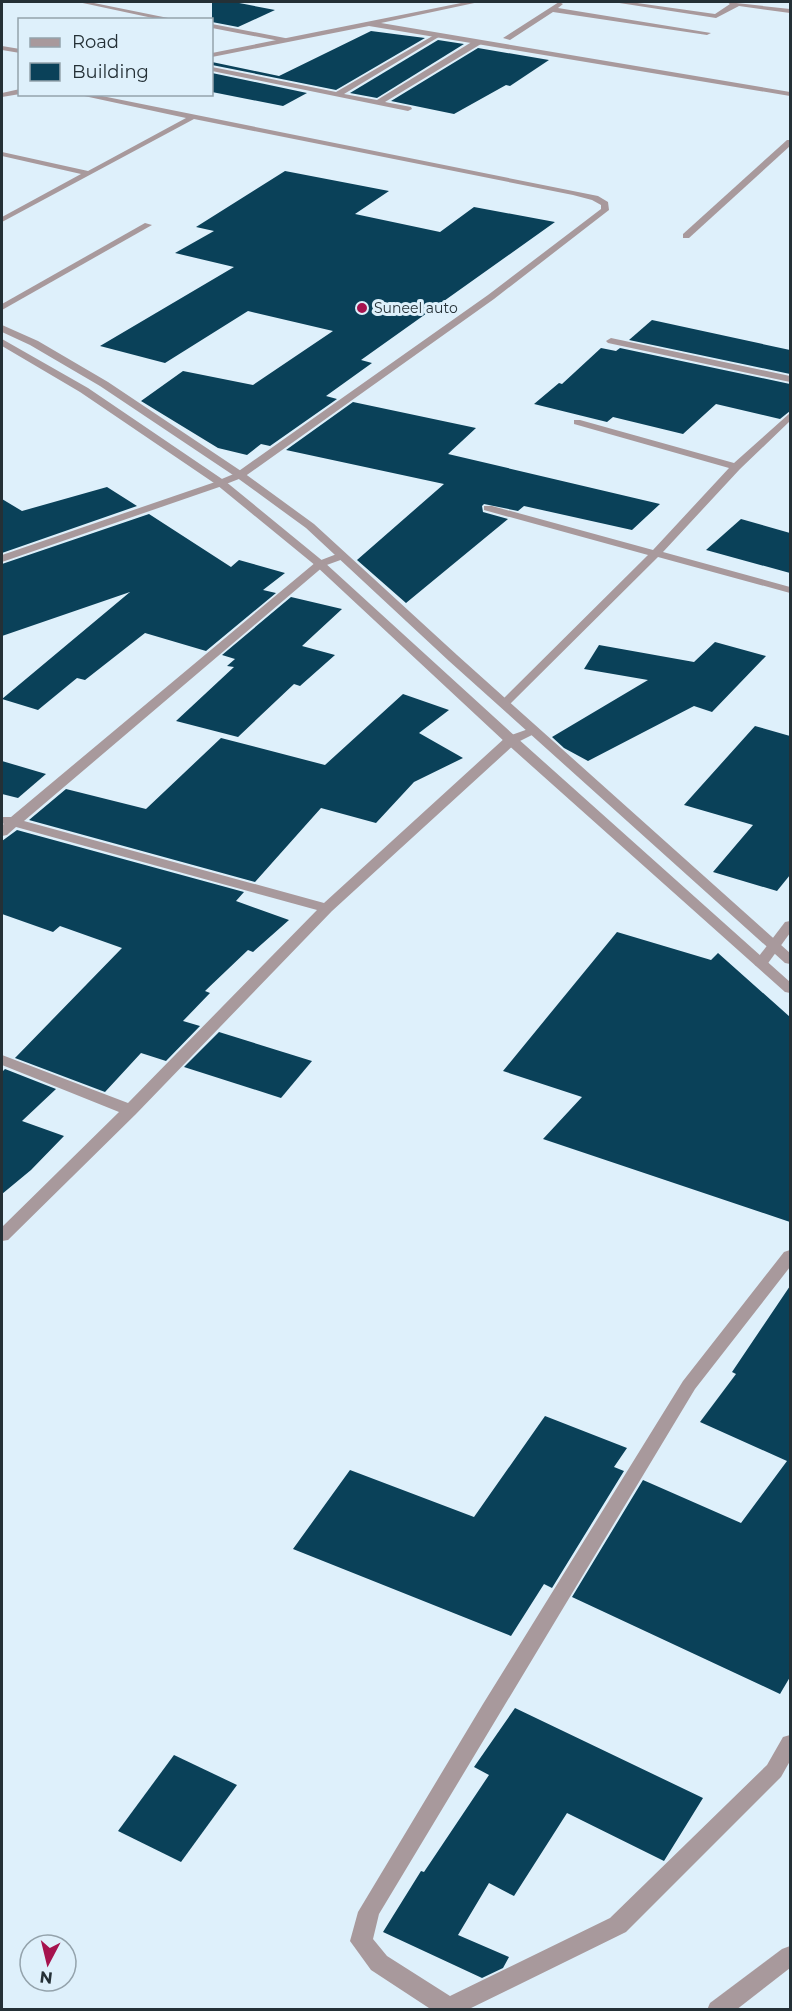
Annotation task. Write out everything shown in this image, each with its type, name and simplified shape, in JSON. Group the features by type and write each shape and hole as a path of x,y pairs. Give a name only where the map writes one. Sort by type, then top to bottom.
{"street":[{"path":"213,55 476,2"},
{"path":"507,38 563,2"},
{"path":"617,2 716,16 734,2 790,11"},
{"path":"551,9 707,33"},
{"path":"395,19 790,87"},
{"path":"371,24 790,94"},
{"path":"2,95 18,91"},
{"path":"2,328 57,356 104,384 240,475 310,526 504,704 790,960"},
{"path":"2,342 84,390 221,483 320,564 511,740 790,988"},
{"path":"84,390 104,384"},
{"path":"2,559 221,483"},
{"path":"2,832 8,821 320,564 342,556"},
{"path":"2,1236 130,1110 327,908 511,740 534,730"},
{"path":"608,826 632,818"},
{"path":"8,821 327,908"},
{"path":"2,1060 130,1110"},
{"path":"790,1256 689,1386 369,1912 361,1941 379,1963 446,2008 618,1926 774,1771 790,1743"},
{"path":"718,2010 790,1956"}],"lane":[{"path":"81,2 165,18"},
{"path":"213,26 285,40"},
{"path":"336,95 438,35"},
{"path":"378,103 478,42"},
{"path":"2,48 18,51"},
{"path":"213,69 408,109"},
{"path":"88,96 573,193 595,198 605,204 605,210 491,297 240,475 221,483"},
{"path":"2,220 193,117"},
{"path":"686,236 790,142"},
{"path":"2,154 88,173"},
{"path":"2,307 148,225"},
{"path":"611,340 790,379"},
{"path":"504,704 657,552 736,467 790,416"},
{"path":"577,422 736,467"},
{"path":"488,508 657,552 790,590"},
{"path":"761,963 790,925"}],"building":[{"path":"212,2 234,2 275,10 238,27 213,22"},
{"path":"371,31 425,38 336,90 213,65 213,62 279,76"},
{"path":"438,40 464,44 377,98 350,93"},
{"path":"478,48 549,60 510,86 506,85 454,114 391,101"},
{"path":"213,73 307,93 283,106 213,92"},
{"path":"285,171 389,191 355,214 440,232 474,207 555,222 361,360 372,363 326,396 337,399 270,446 261,444 247,455 218,448 141,401 183,371 253,385 333,331 248,311 165,363 100,346 234,267 175,253 214,231 196,227"},
{"path":"652,320 790,350 790,374 629,340"},
{"path":"601,348 616,351 620,348 790,384 790,411 780,419 716,404 683,434 613,417 607,422 534,404 559,383 562,384"},
{"path":"353,402 476,428 448,454 660,504 632,530 524,506 518,511 484,504 483,512 508,519 406,603 357,560 444,484 286,450"},
{"path":"107,487 137,506 2,553 2,499 22,511"},
{"path":"149,514 231,567 239,560 285,573 263,590 276,593 206,651 145,633 85,680 77,678 38,710 2,699 130,592 2,636 2,564"},
{"path":"741,519 790,533 790,573 706,550"},
{"path":"291,597 342,609 302,646 335,655 300,686 294,684 238,737 176,721 234,667 227,666 235,659 222,655"},
{"path":"715,642 766,656 712,712 694,706 588,761 564,748 552,737 648,680 584,669 599,645 694,662"},
{"path":"403,694 449,710 419,733 463,758 414,782 376,823 321,808 255,882 29,820 66,789 146,809 221,738 325,765"},
{"path":"755,726 790,736 790,875 777,891 713,872 753,825 684,805"},
{"path":"2,761 46,774 18,798 2,794"},
{"path":"17,830 244,892 236,901 289,920 253,952 248,950 205,991 210,993 183,1021 200,1026 166,1061 141,1053 105,1092 15,1058 122,948 60,926 53,932 2,914 2,841"},
{"path":"617,932 711,960 718,953 790,1017 790,1222 543,1139 582,1097 503,1071"},
{"path":"219,1032 312,1061 281,1098 184,1067"},
{"path":"5,1069 56,1089 22,1121 64,1136 31,1170 2,1194 2,1072"},
{"path":"790,1286 790,1677 780,1694 572,1597 643,1480 741,1523 787,1461 700,1422 736,1374 732,1372"},
{"path":"545,1416 627,1448 614,1467 624,1471 552,1588 544,1584 511,1636 293,1549 350,1470 474,1517"},
{"path":"515,1708 703,1798 664,1861 567,1813 514,1896 489,1883 458,1935 509,1957 503,1968 482,1978 383,1932 421,1871 424,1872 489,1775 474,1767"},
{"path":"174,1755 237,1785 181,1862 118,1831"}],"place":[{"name":"Suneel auto","path":"362,308"}]}
